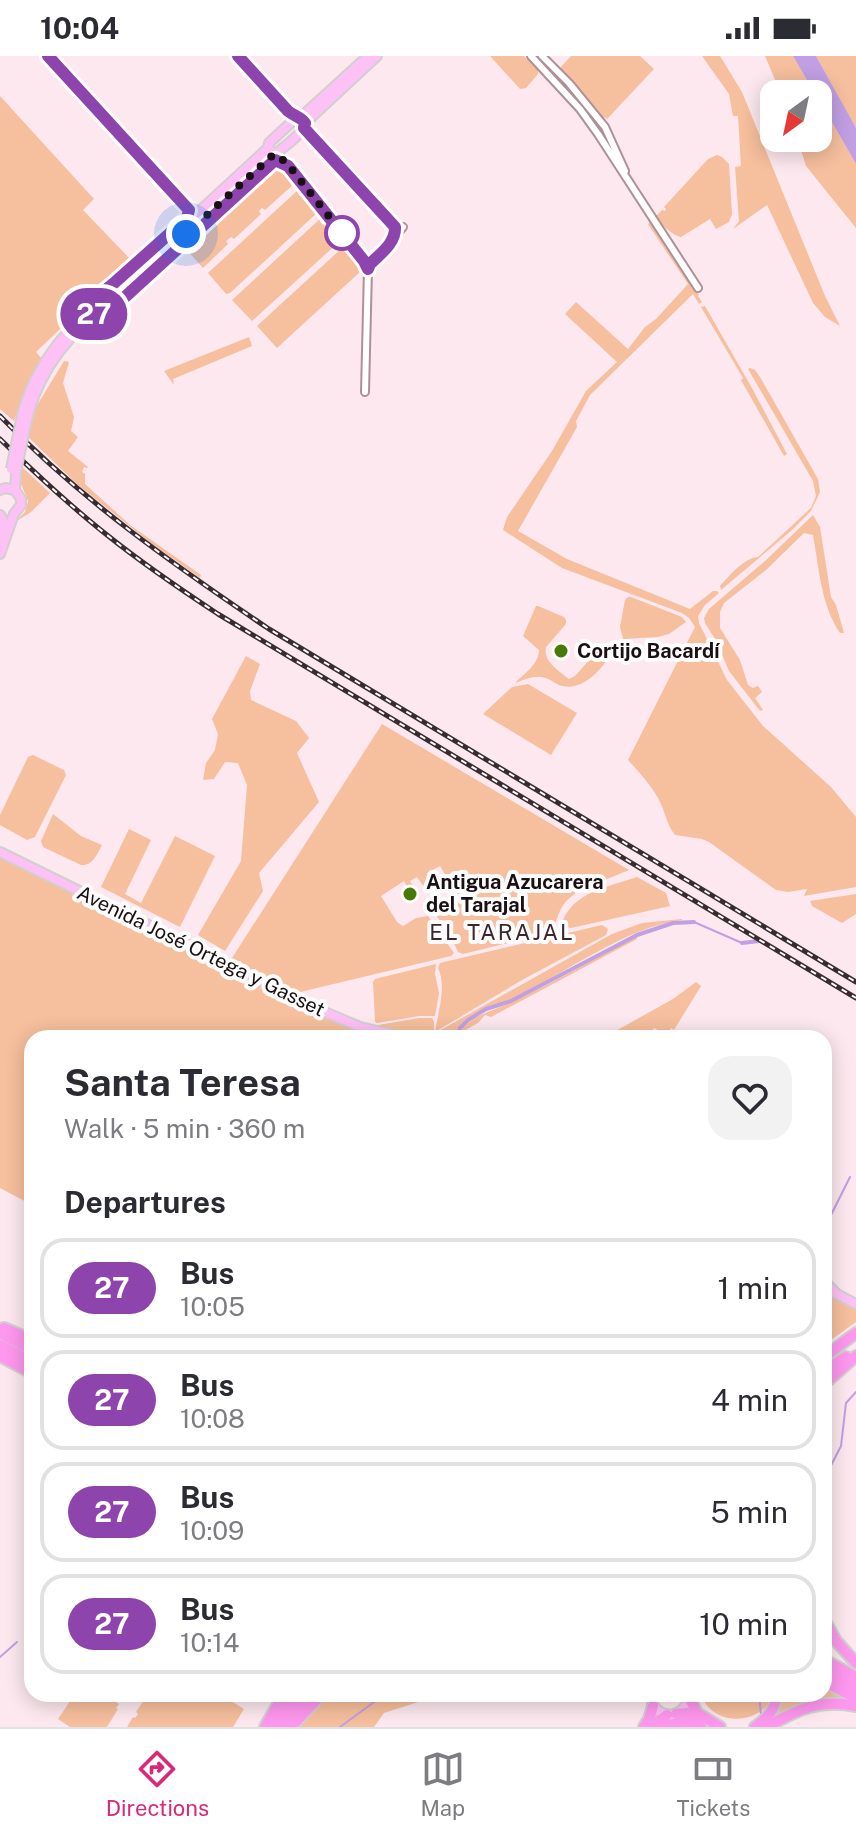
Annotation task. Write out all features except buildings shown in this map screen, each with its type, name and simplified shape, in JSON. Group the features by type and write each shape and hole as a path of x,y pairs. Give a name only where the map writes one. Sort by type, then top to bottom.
{"highway":[{"path":"0,1326 24,1336"},
{"path":"832,1347 856,1332"},
{"path":"0,1333 24,1346"},
{"path":"0,1345 24,1358"},
{"path":"832,1367 854,1355"},
{"path":"832,1376 854,1355"},
{"path":"0,1356 24,1369"},
{"path":"832,1635 856,1663"},
{"path":"832,1664 856,1677"},
{"path":"832,1675 856,1687"},
{"path":"832,1685 856,1698"},
{"path":"265,1727 279,1702"},
{"path":"273,1727 291,1702"},
{"path":"284,1727 301,1702"},
{"path":"291,1727 314,1702"},
{"path":"696,1702 715,1726"},
{"path":"755,1727 772,1713 776,1702"},
{"path":"767,1727 811,1706 828,1703 856,1706"},
{"path":"644,1727 653,1706"},
{"path":"653,1727 663,1717 687,1713 715,1726"},
{"path":"664,1727 684,1722 701,1727"}],"main road":[{"path":"23,427 23,409 33,381 46,359 80,320 89,298 94,293 105,294 116,288 271,151 286,146 302,122 368,56"},
{"path":"271,151 269,143 302,122 377,56"},
{"path":"0,514 5,516 19,510 21,499 5,488 13,471 33,397 46,371 84,323 105,313 271,151"},
{"path":"105,294 111,304"},
{"path":"88,305 96,315"},
{"path":"0,514 4,527 0,537"},
{"path":"0,554 14,514"},
{"name":"Avenida José Ortega y Gasset","path":"0,852 327,1013 373,1030"},
{"path":"832,1290 835,1293"},
{"path":"832,1292 856,1304"},
{"path":"652,1702 659,1712 671,1714 685,1707 688,1702"}],"street":[{"path":"238,56 302,122 395,227 393,239 368,269 365,392"},
{"path":"531,56 580,109 598,134 698,288"},
{"path":"542,56 605,127 632,185"},
{"path":"286,146 288,166"},
{"path":"271,151 288,166 368,269"}],"shaded area":[{"path":"490,56 524,56 538,70 538,74 526,88 520,89"},
{"path":"571,56 640,56 654,69 603,122 560,68"},
{"path":"702,56 720,56 742,92 760,136 760,152 766,152 840,326 825,317 813,303 767,205 733,229 739,221 735,167 741,166 738,116 733,116 729,94"},
{"path":"765,56 793,56 807,80 775,80"},
{"path":"793,56 816,56 829,80 807,80"},
{"path":"816,56 856,56 856,128 832,80"},
{"path":"832,85 856,128 856,164 832,122"},
{"path":"0,96 94,199 83,210 132,261 105,287 87,291 82,298 81,309 36,352 42,359 28,383 14,421 0,409"},
{"path":"832,122 856,164 856,228 806,166 802,152 832,152"},
{"path":"717,155 729,164 732,214 729,222 716,229 710,219 681,237 674,234 656,216 665,211 664,207 708,159"},
{"path":"277,166 294,184 265,210 262,208 259,211 261,214 234,239 231,237 226,241 228,244 203,268 185,248 272,167"},
{"path":"298,190 298,194 302,194 317,213 226,294 208,273"},
{"path":"321,218 320,222 340,241 252,321 232,300"},
{"path":"652,220 702,302 699,304 693,294 590,395 576,421 577,427 518,531 567,559 690,609 713,591 719,593 705,605 698,616 699,623 727,680 763,726 831,787 856,817 856,887 804,896 807,889 776,890 709,842 675,835 655,793 628,760 695,627 682,613 562,568 503,530 507,517 552,451 586,391 617,362 565,314 576,302 628,349 645,327 688,284 648,224"},
{"path":"342,248 361,271 277,348 257,326"},
{"path":"705,306 787,454 784,456 701,307"},
{"path":"249,337 252,346 173,379 174,385 164,371"},
{"path":"64,361 69,362 63,383 74,417 71,431 78,437 68,451 88,467 84,467 82,472 85,474 85,484 130,525 201,575 200,578 152,544 78,485 28,437 36,407"},
{"path":"750,368 760,377 818,479 820,492 811,511 792,530 721,590 720,586 737,568 758,557 811,508 816,496 813,481"},
{"path":"22,467 50,493 31,512 15,522 25,512 28,501 19,479"},
{"path":"813,515 820,527 831,597 844,633 840,633 829,611 813,535 804,533 766,570 724,603 720,612 720,628 740,660 748,685 753,688 758,686 762,692 755,698 763,710 760,711 729,671 704,618 709,609"},
{"path":"628,597 682,617 686,622 669,634 658,637 623,639 620,627"},
{"path":"536,606 566,620 546,647 546,652 552,664 569,679 600,648 611,652 603,666 583,683 567,687 541,677 515,683 537,660 539,650 523,636"},
{"path":"246,656 260,664 250,691 251,700 296,721 309,738 297,753 319,802 259,873 263,891 225,951 198,935 241,861 247,785 238,763 225,762 214,779 203,780 206,763 215,750 218,734 212,719"},
{"path":"528,684 577,713 551,755 483,714 512,687"},
{"path":"382,724 629,870 578,891 569,898 548,933 463,954 458,952 436,915 439,907 454,896 451,884 459,879 454,871 446,876 440,866 427,873 432,882 424,887 417,877 410,881 416,892 412,894 404,881 381,896 397,922 403,926 416,918 428,916 454,953 451,956 300,992 269,981 228,959 232,958"},
{"path":"33,755 64,770 66,775 35,837 27,840 0,825 0,815 28,757"},
{"path":"53,814 81,836 102,845 92,861 81,865 43,847 41,841"},
{"path":"129,829 151,840 125,894 141,903 175,836 215,856 180,927 101,887"},
{"path":"0,856 359,1030 24,1030 24,1201 0,1188"},
{"path":"637,877 666,893 670,906 571,928 562,924 567,913 582,898"},
{"path":"856,894 856,914 842,923 812,906 810,901"},
{"path":"682,919 617,941 533,988 475,1014 457,1030 441,1030 612,934 642,923"},
{"path":"602,925 608,929 606,935 435,1030 442,991 440,963"},
{"path":"637,936 637,939 491,1017 485,1015 478,1023 461,1030 478,1016 530,993"},
{"path":"436,964 439,993 435,1016 375,1022 375,979"},
{"path":"696,982 701,986 674,1030 617,1030 673,999"},
{"path":"432,1018 434,1030 383,1030 378,1025"},
{"path":"832,1296 856,1308 856,1322 832,1339"},
{"path":"832,1689 854,1701 832,1700"},
{"path":"70,1702 119,1704 107,1727 70,1727 58,1719"},
{"path":"143,1702 233,1702 244,1709 233,1727 127,1727 138,1714 136,1712"},
{"path":"319,1702 418,1702 384,1713 374,1727 296,1727"},
{"path":"705,1702 770,1702 759,1713 737,1719 715,1713"},
{"path":"780,1702 811,1702 772,1719"}],"waterway":[{"path":"694,922 742,943"},
{"path":"459,1030 468,1020 486,1009 511,1001 637,935 673,923 694,922"},
{"path":"742,943 759,941"},
{"path":"832,1213 850,1177"},
{"path":"832,1463 841,1446 846,1403 856,1392"},
{"path":"0,1657 17,1642"},
{"path":"340,1727 374,1702"},
{"path":"760,1702 761,1715"}],"railway":[{"path":"0,416 95,503 269,629 856,982"},
{"path":"0,439 107,535 218,614 856,998"}],"bus line":[{"name":"27","path":"48,56 189,210 187,218 113,284 102,293 91,295 88,308 99,315 108,312 110,305 125,297 275,160 288,166 368,269 393,239 395,227 304,128 303,120 288,111 238,56"}],"place":[{"name":"Cortijo Bacardí","path":"561,651"},
{"name":"Antigua Azucarera del Tarajal","path":"410,894"}],"district":[{"name":"EL TARAJAL","path":"502,932"}],"route":[{"path":"186,234 274,154 286,162 342,233"}]}
